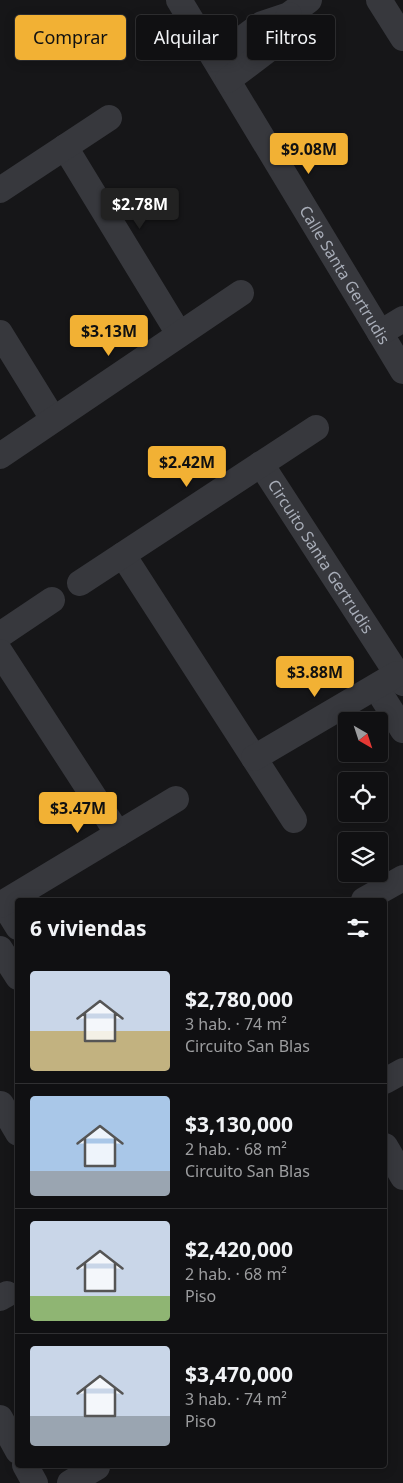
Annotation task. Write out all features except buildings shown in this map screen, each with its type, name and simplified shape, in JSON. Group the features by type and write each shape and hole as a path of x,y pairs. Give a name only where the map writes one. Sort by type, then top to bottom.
{"street":[{"name":"Calle Santa Gertrudis","path":"179,0 380,333 401,361"},
{"path":"379,0 403,38"},
{"path":"221,70 277,43 299,8"},
{"path":"0,190 109,118"},
{"path":"65,147 179,334"},
{"path":"0,456 241,293"},
{"path":"380,333 403,319"},
{"path":"0,333 53,420"},
{"name":"Circuito Santa Gertrudis","path":"80,582 316,428"},
{"name":"Circuito Santa Gertrudis","path":"261,464 392,681 403,730"},
{"path":"123,555 294,820"},
{"path":"0,635 52,600"},
{"path":"0,652 118,834"},
{"path":"254,758 392,681"},
{"path":"15,922 2,904 176,799"},
{"path":"368,898 403,878"},
{"path":"0,949 15,972"},
{"path":"387,1081 403,1071"},
{"path":"6,1102 15,1125"},
{"path":"387,1149 403,1177"},
{"path":"0,1418 15,1446"},
{"path":"27,1468 35,1483"},
{"path":"70,1483 98,1468"}]}
